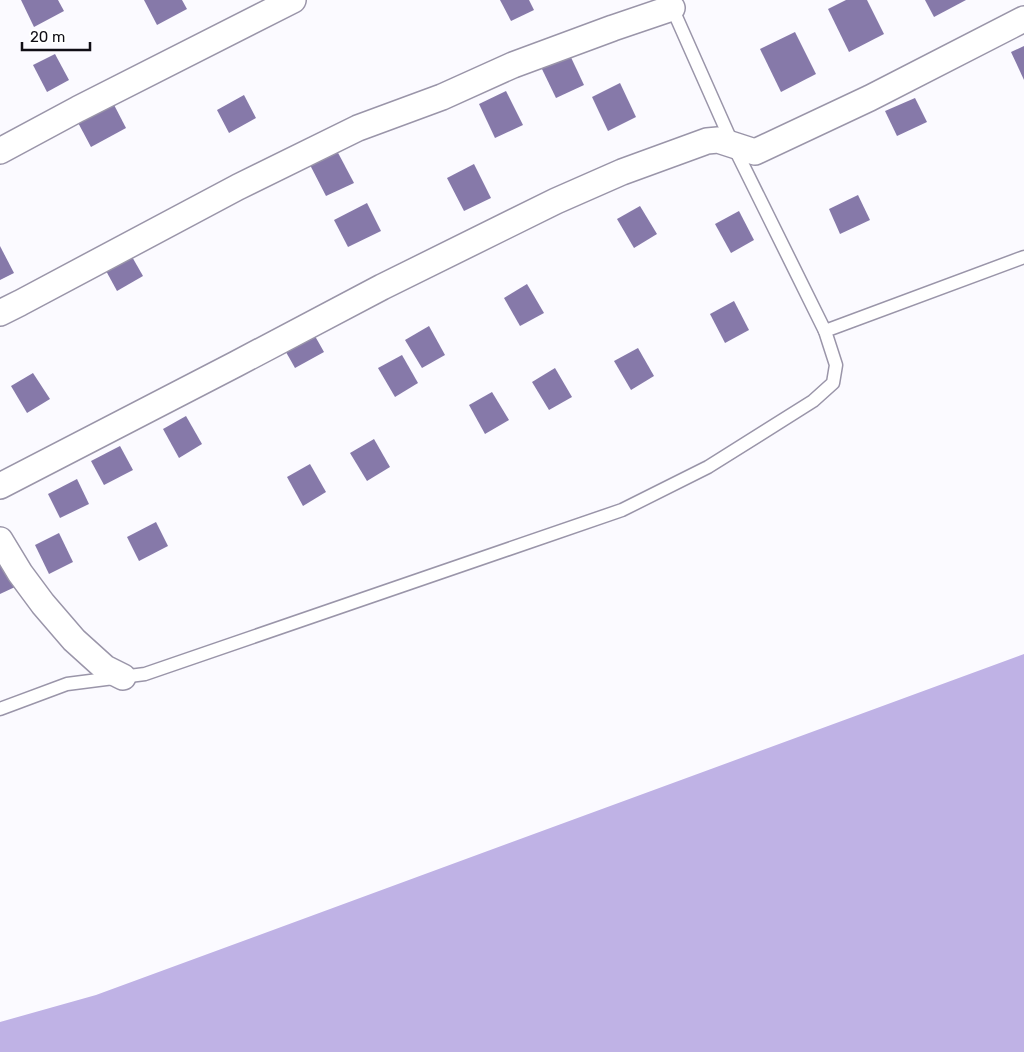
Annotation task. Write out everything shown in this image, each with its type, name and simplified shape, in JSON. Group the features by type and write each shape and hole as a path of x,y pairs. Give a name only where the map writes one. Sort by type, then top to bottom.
{"street":[{"path":"0,151 78,109 293,0"},
{"path":"0,313 238,187 358,128 442,97 513,66 671,4"},
{"path":"0,486 382,287 556,201 622,172 707,141 718,140 755,152 870,98 1024,19"},
{"path":"0,540 20,573 43,604 74,640 105,668 123,676"}],"lane":[{"path":"0,709 67,684 145,674 622,510 708,468 813,401 833,383 836,365 825,331 733,145 671,4"},
{"path":"825,331 1024,257"}],"shaded area":[{"path":"1024,654 1024,1052 0,1052 0,1022 96,995"}],"building":[{"path":"21,0 58,0 64,11 34,27"},
{"path":"144,0 182,0 187,9 157,25"},
{"path":"500,0 529,0 534,10 511,21"},
{"path":"846,0 867,0 884,34 849,52 828,9"},
{"path":"925,0 966,0 934,17"},
{"path":"795,32 816,74 781,92 760,49"},
{"path":"1024,46 1024,80 1011,52"},
{"path":"568,51 584,85 556,98 540,65"},
{"path":"55,54 69,80 47,92 33,65"},
{"path":"620,83 636,117 608,131 592,97"},
{"path":"506,91 523,125 495,138 479,104"},
{"path":"244,95 256,118 229,133 217,110"},
{"path":"915,98 927,122 897,136 885,111"},
{"path":"111,99 126,128 91,147 75,117"},
{"path":"336,149 354,183 326,196 309,163"},
{"path":"474,164 491,198 464,211 447,178"},
{"path":"858,195 870,220 840,234 829,209"},
{"path":"367,203 381,231 348,247 334,220"},
{"path":"640,206 657,234 634,248 617,219"},
{"path":"739,211 754,240 731,253 715,224"},
{"path":"0,246 14,273 0,280"},
{"path":"131,255 143,276 117,291 105,269"},
{"path":"527,284 544,313 520,326 504,298"},
{"path":"734,301 749,330 725,343 710,314"},
{"path":"429,326 445,355 422,368 405,340"},
{"path":"311,329 324,352 295,368 282,345"},
{"path":"638,348 654,376 631,390 614,361"},
{"path":"402,355 418,383 395,397 378,368"},
{"path":"555,368 572,397 549,410 532,382"},
{"path":"33,373 50,399 27,413 11,386"},
{"path":"492,392 509,420 485,434 469,405"},
{"path":"186,416 202,444 179,458 163,429"},
{"path":"374,439 390,467 367,481 350,453"},
{"path":"120,446 133,470 104,485 91,461"},
{"path":"310,464 326,492 303,506 287,477"},
{"path":"77,479 89,504 60,518 48,494"},
{"path":"156,522 168,546 139,561 127,537"},
{"path":"59,533 73,562 49,574 35,545"},
{"path":"0,558 15,587 0,594"}]}
